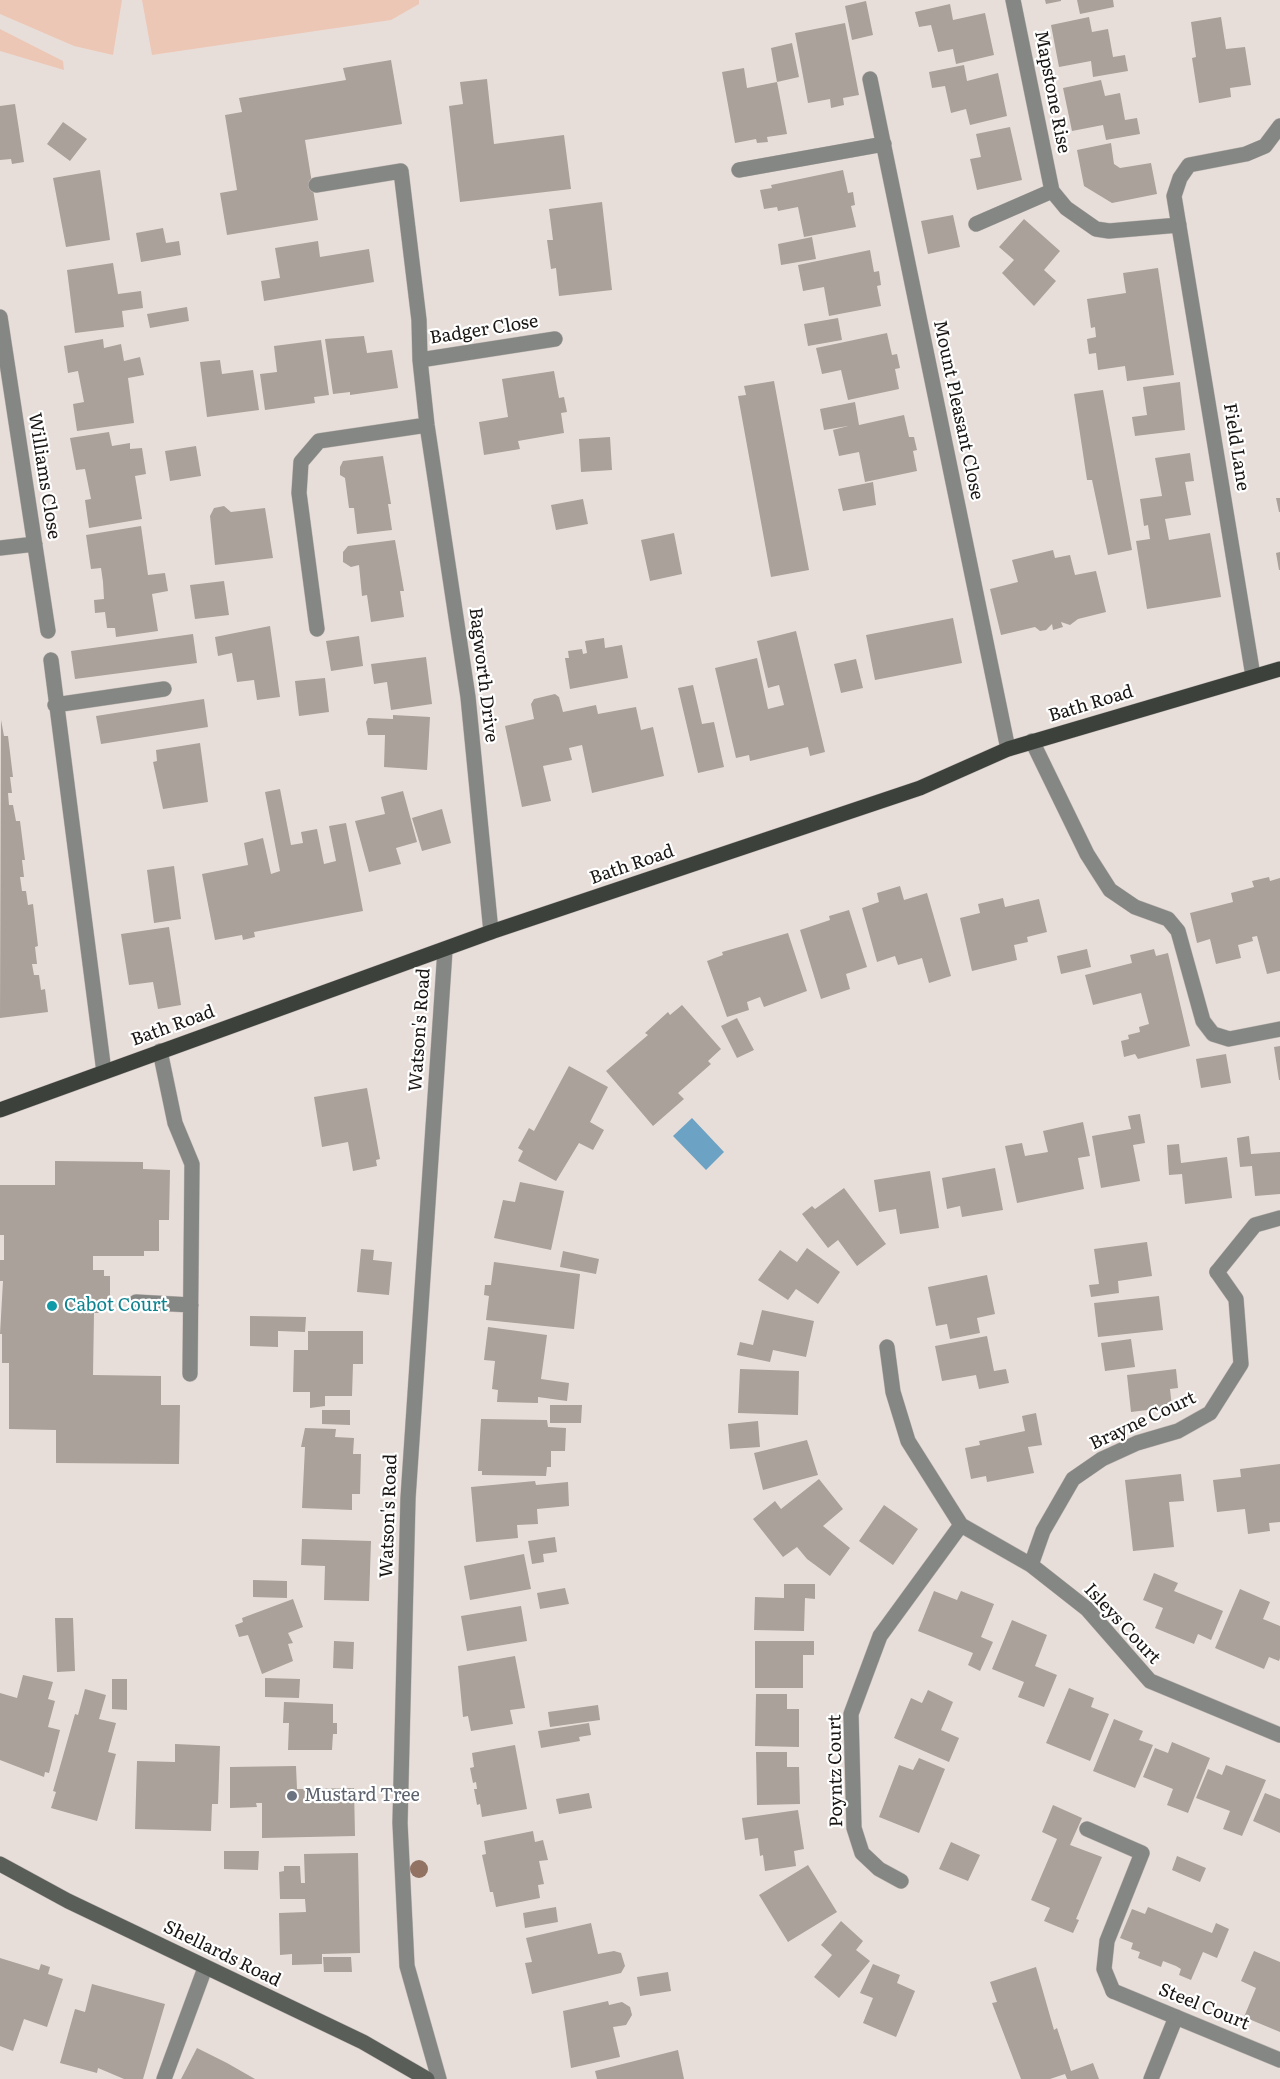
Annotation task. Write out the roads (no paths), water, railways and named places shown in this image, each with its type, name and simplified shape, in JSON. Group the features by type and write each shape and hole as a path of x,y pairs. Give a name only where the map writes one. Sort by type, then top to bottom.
{"main road":[{"name":"Bath Road","path":"0,1110 491,932 920,788 1008,749 1280,669"}],"street":[{"name":"Mapstone Rise","path":"1013,0 1052,191"},
{"name":"Mount Pleasant Close","path":"870,79 1008,749"},
{"name":"Field Lane","path":"1253,676 1174,196 1180,178 1190,165 1246,154 1265,146 1280,126"},
{"path":"739,170 884,144"},
{"name":"Bagworth Drive","path":"316,185 401,171 420,320 420,360 427,425 468,697 491,932"},
{"path":"976,224 1052,191 1066,208 1096,229 1109,231 1179,225"},
{"name":"Williams Close","path":"0,323 48,631"},
{"name":"Badger Close","path":"420,360 555,339"},
{"path":"317,630 299,494 301,462 318,441 427,425"},
{"path":"0,548 35,544"},
{"path":"51,660 104,1072"},
{"path":"55,705 164,689"},
{"path":"1032,741 1087,854 1110,890 1135,907 1168,919 1178,931 1203,1021 1213,1034 1228,1039 1280,1029"},
{"name":"Watson's Road","path":"439,2079 407,1966 400,1823 408,1498 445,950"},
{"path":"160,1051 175,1123 192,1164 190,1374"},
{"name":"Brayne Court","path":"1031,1565 1043,1532 1073,1479 1102,1459 1137,1443 1178,1431 1210,1413 1241,1364 1236,1299 1217,1272 1254,1224 1280,1218"},
{"path":"136,1302 191,1305"},
{"name":"Isleys Court","path":"887,1347 893,1392 908,1441 961,1525 1031,1565 1086,1609 1149,1681 1280,1735"},
{"name":"Poyntz Court","path":"901,1881 879,1869 862,1853 854,1828 851,1714 880,1636 961,1525"},
{"name":"Steel Court","path":"1087,1829 1142,1853 1107,1941 1104,1968 1113,1990 1280,2060"},
{"name":"Shellards Road","path":"0,1864 68,1901 363,2042 418,2077"},
{"path":"164,2079 205,1968"},
{"path":"1151,2079 1176,2017"}],"water":[{"path":"692,1118 724,1152 706,1170 673,1136"}],"place":[{"name":"Cabot Court","path":"52,1306"},
{"name":"Mustard Tree","path":"292,1796"}]}
